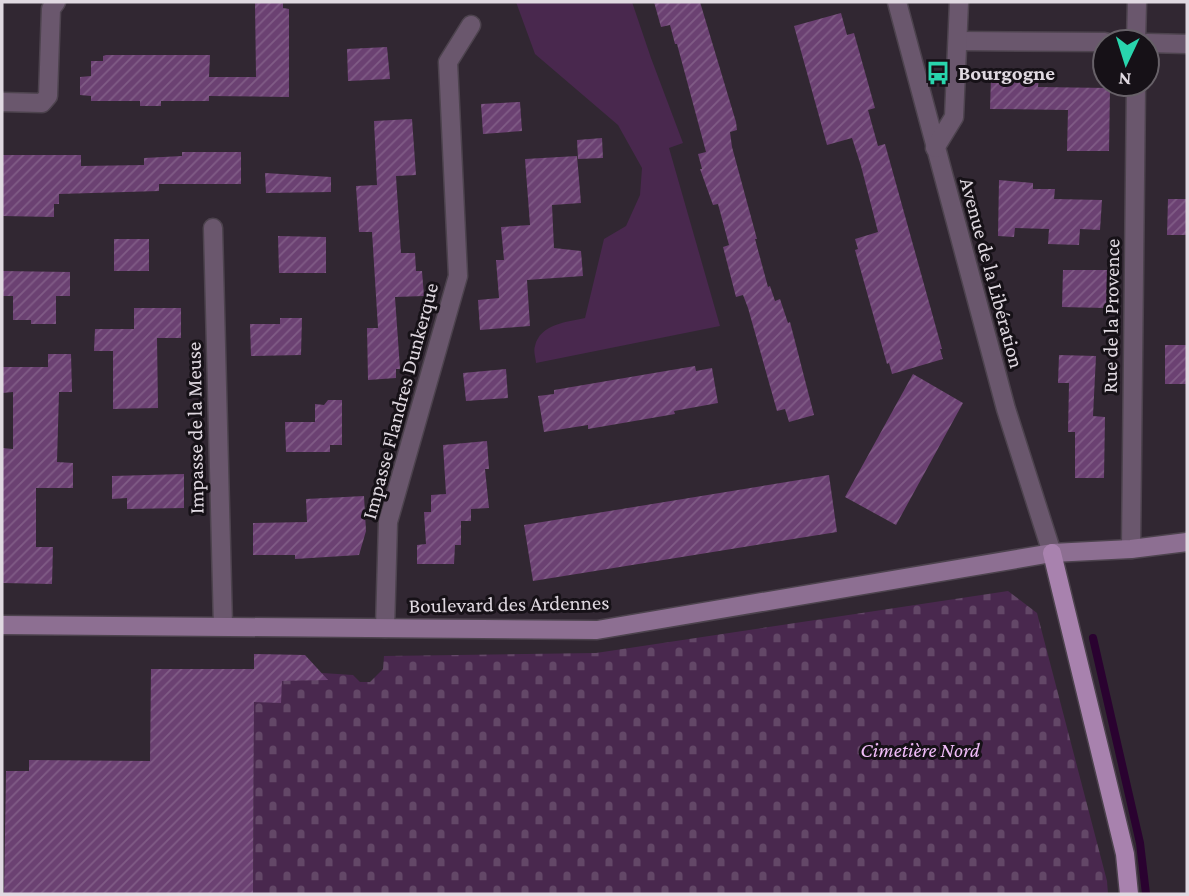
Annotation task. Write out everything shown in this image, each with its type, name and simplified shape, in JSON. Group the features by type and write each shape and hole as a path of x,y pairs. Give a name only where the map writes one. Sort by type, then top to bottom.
{"main road":[{"name":"Boulevard des Ardennes","path":"2,625 597,630 1052,553 1131,549 1187,542"},
{"path":"1052,553 1125,854 1129,894"}],"street":[{"path":"2,102 42,103 48,96 51,9 56,2"},
{"name":"Avenue de la Libération","path":"897,2 1006,409 1052,553"},
{"path":"935,148 954,117 959,2"},
{"path":"1136,28 1137,2"},
{"name":"Impasse Flandres Dunkerque","path":"385,628 388,523 458,276 447,62 471,25"},
{"path":"959,41 1091,43"},
{"path":"1161,43 1187,44"},
{"name":"Rue de la Provence","path":"1131,549 1136,98"},
{"name":"Impasse de la Meuse","path":"213,228 223,626"}],"green space":[{"path":"516,2 632,2 683,143 669,148 720,326 536,363 534,348 542,333 555,325 585,318 604,239 626,226 640,195 642,168 618,125 535,54"},
{"name":"Cimetière Nord","path":"1008,591 1037,613 1107,881 1108,894 253,894 254,702 280,702 282,681 314,680 322,673 353,675 360,682 370,682 383,669 384,656 596,653"}],"building":[{"path":"255,2 283,2 283,8 289,9 289,97 209,96 209,101 161,101 161,106 140,106 140,101 91,101 91,96 80,95 80,77 91,76 91,61 103,61 103,56 106,55 210,55 209,77 256,77"},
{"path":"654,2 700,2 736,122 737,130 730,132 732,147 768,287 770,286 775,301 780,299 788,323 790,322 814,415 789,422 785,409 777,411 748,308 743,295 736,297 723,247 729,245 718,204 713,205 700,169 698,154 706,152 677,44 670,25 661,27"},
{"path":"841,13 847,35 854,33 875,108 868,110 878,146 885,144 942,349 943,359 892,374 855,250 858,249 855,239 878,232 861,166 852,138 827,145 794,26"},
{"path":"387,47 390,79 348,81 347,49"},
{"path":"991,76 1039,76 1038,87 1091,88 1091,98 1110,98 1109,151 1067,151 1068,110 990,109"},
{"path":"520,102 522,131 483,134 481,104"},
{"path":"412,119 416,175 396,176 401,253 415,253 416,271 422,271 424,296 395,297 400,369 396,369 396,378 368,380 367,328 378,328 372,232 359,232 356,186 377,185 374,121"},
{"path":"602,138 603,158 578,159 577,140"},
{"path":"182,152 241,152 241,184 159,184 159,191 59,194 59,204 54,204 54,217 2,216 2,155 81,155 81,166 144,165 144,158 182,156"},
{"path":"577,156 581,203 552,205 554,248 581,251 583,276 527,280 530,326 480,330 478,300 499,298 496,260 504,260 501,227 530,225 525,159"},
{"path":"265,173 331,177 331,192 266,193"},
{"path":"999,180 1033,183 1033,189 1055,189 1054,199 1102,200 1100,230 1080,229 1079,245 1048,244 1049,229 1015,228 1014,237 998,236"},
{"path":"1168,199 1187,199 1187,235 1167,235"},
{"path":"278,236 326,237 326,273 279,273"},
{"path":"114,239 149,239 149,271 114,271"},
{"path":"1063,270 1107,270 1106,308 1062,307"},
{"path":"2,271 70,272 70,296 56,296 56,324 31,324 31,320 13,320 13,296 2,296"},
{"path":"134,308 181,308 181,338 157,338 158,408 113,409 113,351 94,351 95,329 134,329"},
{"path":"280,318 302,318 301,355 251,356 250,324 280,324"},
{"path":"1165,345 1187,345 1187,384 1165,384"},
{"path":"48,354 71,354 72,392 59,392 57,462 73,463 73,488 36,488 36,547 53,547 52,584 2,583 2,448 13,449 13,392 2,393 2,367 48,367"},
{"path":"1059,355 1096,356 1093,416 1105,417 1104,478 1075,478 1075,432 1068,432 1069,383 1058,383"},
{"path":"695,366 696,371 712,368 718,403 674,411 675,414 588,429 588,425 544,432 538,396 554,394 554,390"},
{"path":"506,369 508,398 466,401 463,373"},
{"path":"913,374 963,403 896,525 845,497"},
{"path":"328,400 342,400 342,445 330,445 330,452 286,452 285,422 315,422 315,404 324,405"},
{"path":"487,441 489,469 485,469 489,508 471,509 471,521 461,521 461,545 455,545 454,564 417,564 417,545 426,544 424,512 431,512 431,495 446,494 443,445"},
{"path":"184,474 184,508 127,509 127,498 112,499 112,476"},
{"path":"829,475 837,532 533,581 524,525"},
{"path":"364,496 366,531 359,555 295,559 295,555 253,555 253,523 307,522 306,499"},
{"path":"254,654 305,655 328,680 282,681 281,703 254,702 253,894 4,894 6,771 29,771 29,760 150,761 151,669 254,669"}],"waterway":[{"path":"1093,638 1140,843 1146,894"}],"place":[{"name":"Bourgogne","path":"938,73"}]}
